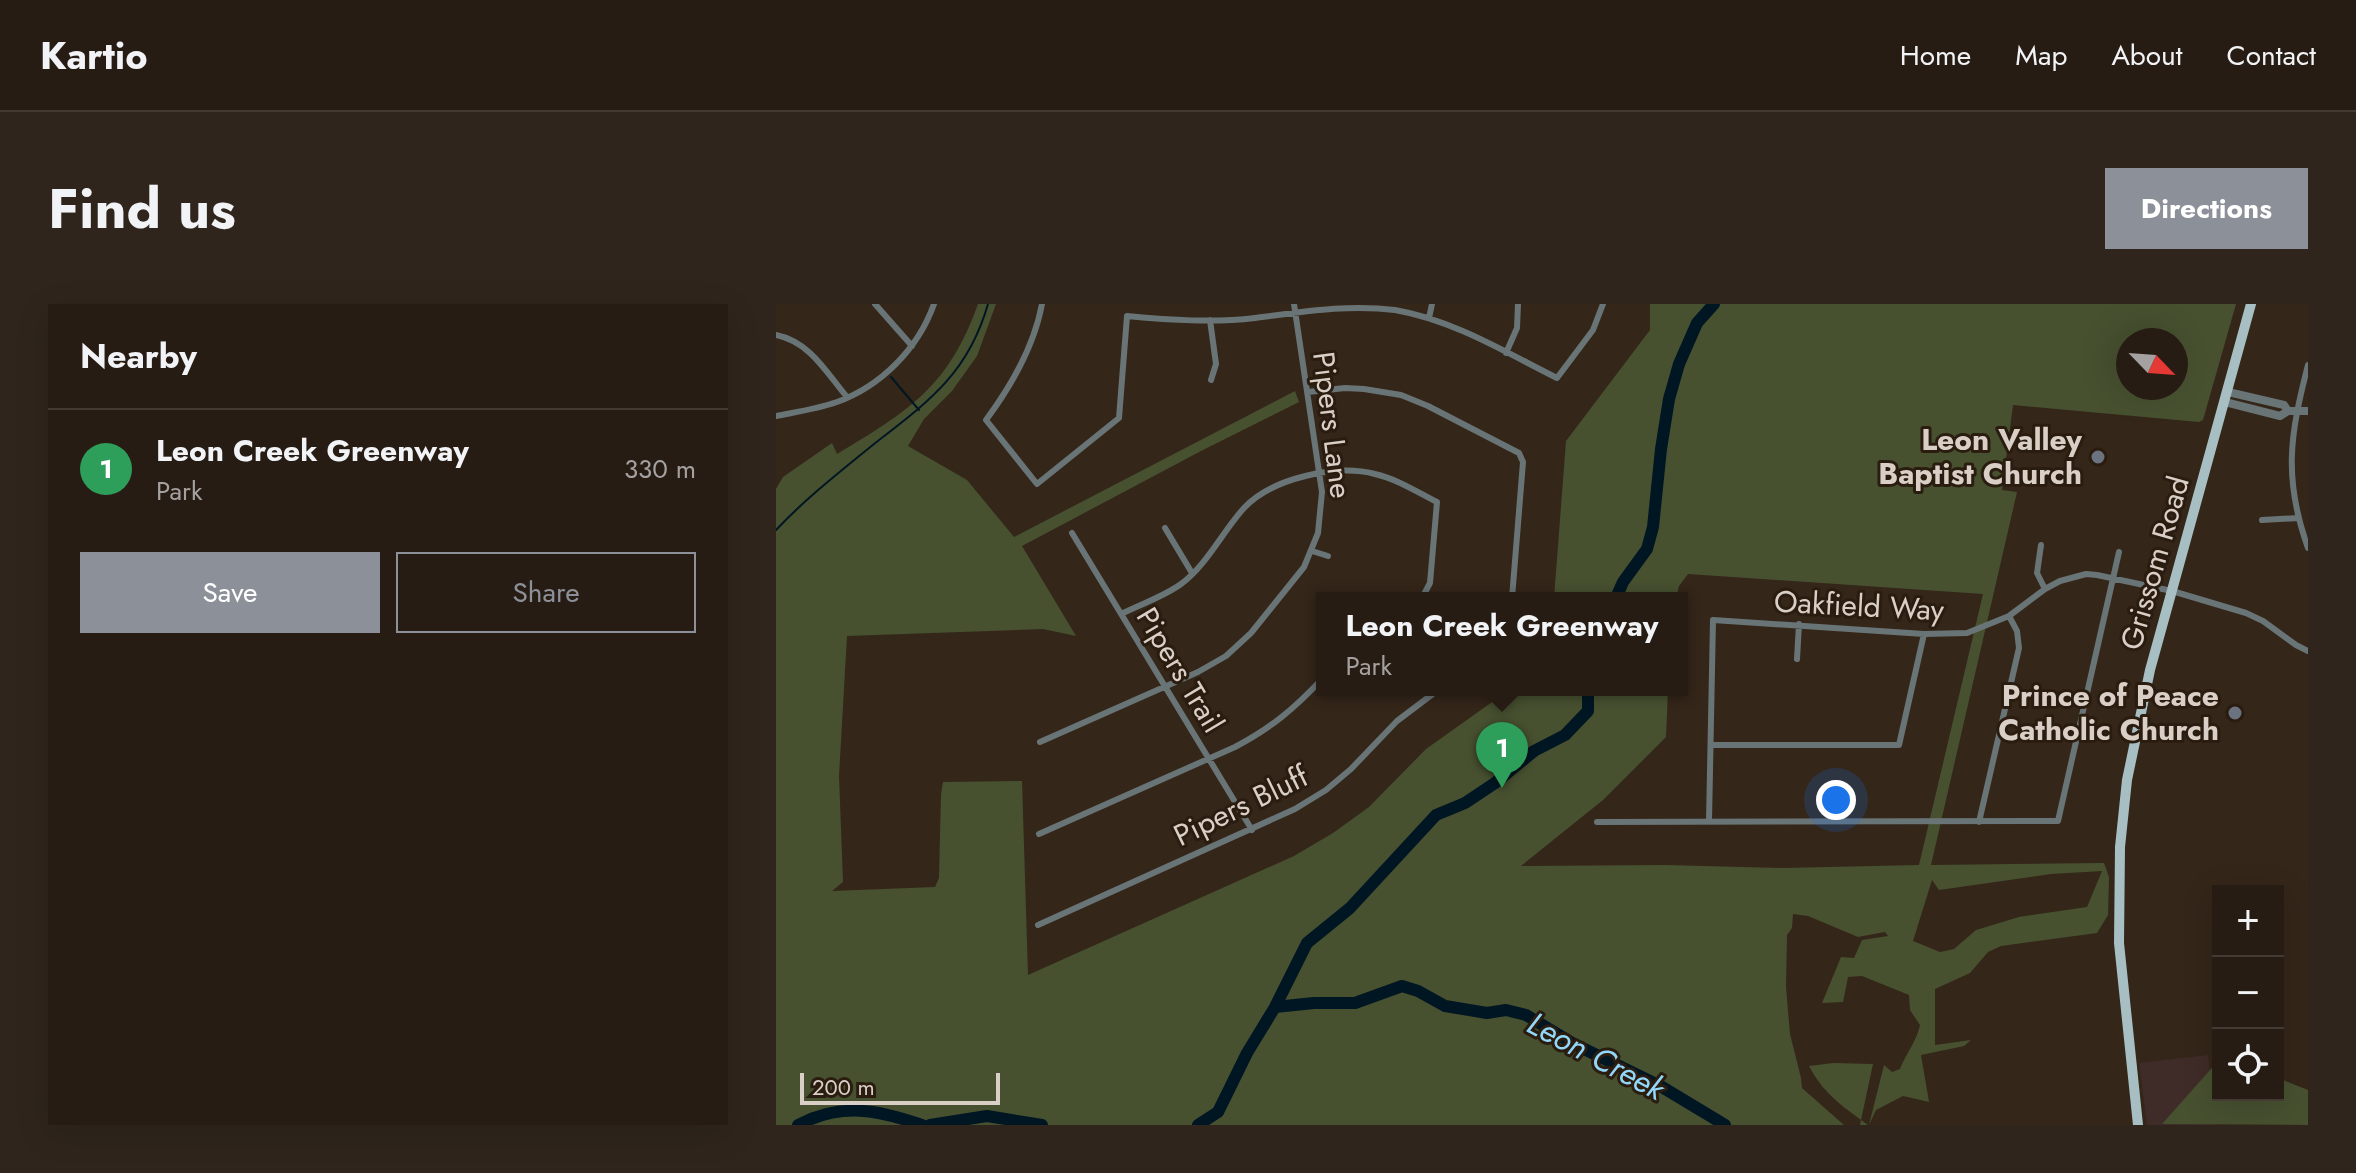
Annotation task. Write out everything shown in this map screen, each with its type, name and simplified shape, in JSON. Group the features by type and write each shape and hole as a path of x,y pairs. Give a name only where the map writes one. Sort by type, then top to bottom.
{"main road":[{"name":"Grissom Road","path":"2138,1125 2119,943 2120,847 2132,747 2151,667 2251,304"}],"street":[{"path":"875,304 912,346"},
{"path":"776,416 824,406 879,379 912,346 934,304"},
{"path":"1042,304 1026,355 986,420 1037,484 1119,418 1127,316 1210,320 1254,318 1294,308 1365,306 1393,309 1447,324 1557,378 1593,330 1603,304"},
{"path":"1429,318 1432,304"},
{"path":"1506,353 1517,328 1518,304"},
{"name":"Pipers Lane","path":"1040,742 1198,672 1238,645 1296,580 1312,551 1321,519 1320,473 1294,308"},
{"path":"1210,320 1216,364 1211,380"},
{"path":"776,335 804,347 847,397"},
{"path":"2308,365 2292,412 2291,450 2299,518 2308,548"},
{"path":"1308,392 1345,388 1401,395 1519,453 1523,462 1512,592"},
{"path":"2227,397 2284,405 2292,412 2308,411"},
{"path":"1121,614 1181,584 1251,501 1269,488 1320,473 1373,473 1437,502 1426,592"},
{"path":"1244,493 1251,501"},
{"path":"2262,520 2299,518"},
{"path":"1165,528 1192,573"},
{"name":"Pipers Trail","path":"1072,533 1252,830"},
{"path":"2041,545 2037,573 2045,589"},
{"path":"1312,551 1328,556"},
{"path":"1597,822 2058,821 2119,552"},
{"name":"Oakfield Way","path":"1711,745 1713,620 1924,634 1967,633 2009,616 2060,581 2086,574 2114,577 2172,591 2255,617 2308,651"},
{"path":"1979,822 2019,648 2017,631 2009,616"},
{"path":"1797,659 1799,624"},
{"path":"1709,821 1711,745 1899,745 1924,634"},
{"path":"1039,834 1259,734 1281,720 1316,685"},
{"name":"Pipers Bluff","path":"1038,925 1295,809 1326,790 1407,713 1430,696"}],"shaded area":[{"path":"2208,1055 2217,1125 2147,1125 2139,1063"}],"green space":[{"path":"978,304 996,304 977,356 952,391 924,419 908,446 967,480 1014,537 1295,391 1299,402 1022,546 1076,636 1043,629 847,636 839,776 843,882 832,891 935,887 939,878 943,782 1022,781 1028,975 1294,856 1333,833 1369,807 1426,749 1501,696 1668,696 1666,737 1603,800 1521,866 1784,868 1919,865 1983,594 1688,574 1678,592 1554,592 1566,441 1650,330 1650,304 2236,304 2203,420 2199,422 2013,405 2002,490 2017,492 1931,865 2104,863 2109,877 2108,915 2097,933 2001,946 1988,952 1970,973 1935,989 1935,1045 1971,1040 1964,1046 1921,1055 1929,1102 1903,1096 1876,1110 1869,1125 1884,1065 1892,1072 1900,1069 1920,1025 1910,1010 1909,995 1862,976 1848,977 1843,1002 1822,1003 1841,957 1854,958 1862,940 1888,936 1885,932 1858,937 1808,916 1793,914 1792,928 1787,935 1786,987 1790,1034 1802,1088 1844,1125 776,1125 776,489 783,477 832,443 837,454 885,424 924,394 940,376 967,332","holes":["2102,871 2087,907 2019,917 1976,930 1954,949 1940,952 1913,941 1932,880 1939,890 2051,874"]},
{"path":"1873,1064 1861,1120 1831,1096 1809,1066"},
{"path":"2212,1068 2212,1101 2284,1101 2284,1080 2308,1090 2308,1125 2162,1124"}],"waterway":[{"path":"776,530 811,496 929,400 969,350 988,304"},
{"path":"1619,592 1647,549 1653,527 1661,449 1669,399 1679,364 1697,323 1714,304"},
{"path":"891,377 919,410"},
{"path":"1198,1125 1218,1112 1307,943 1350,908 1436,815 1465,803 1534,751 1565,735 1588,711 1588,696"},
{"name":"Leon Creek","path":"1275,1007 1355,1003 1402,986 1445,1006 1487,1013 1506,1010 1526,1015 1572,1043 1662,1087 1725,1125"},
{"name":"Leon Creek","path":"798,1125 845,1111 875,1112 922,1125"},
{"name":"Leon Creek","path":"930,1125 987,1116 1042,1125"}],"place":[{"name":"Leon Valley Baptist Church","path":"2098,457"},
{"name":"Prince of Peace Catholic Church","path":"2235,713"},
{"name":"Leon Creek Greenway","path":"1502,788"}]}
